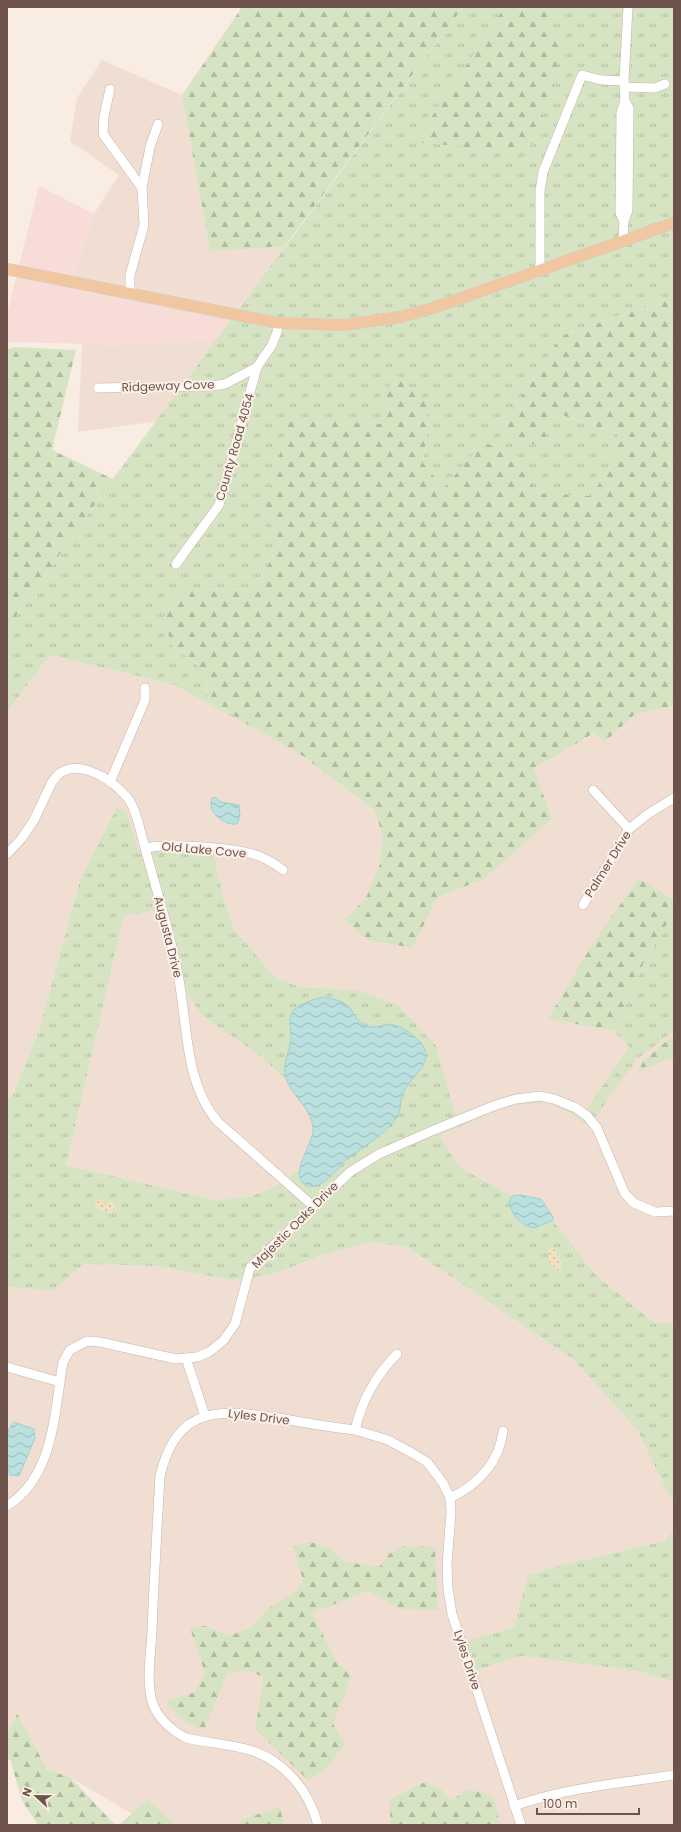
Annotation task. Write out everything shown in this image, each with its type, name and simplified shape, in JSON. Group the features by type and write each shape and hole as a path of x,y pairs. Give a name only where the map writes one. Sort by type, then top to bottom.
{"main road":[{"path":"7,269 130,295 278,323 344,325 400,317 433,308 674,223"}],"street":[{"path":"623,241 624,221 628,210 629,108 625,101 624,84 628,7"},
{"path":"540,270 540,191 542,172 582,75 601,80 656,88 665,84"},
{"path":"110,89 104,116 103,134 142,188"},
{"path":"130,295 130,275 144,225 142,188 150,147 158,124"},
{"name":"County Road 4054","path":"176,564 219,505 257,367 272,345 277,332 278,323"},
{"name":"Ridgeway Cove","path":"98,388 212,386 225,384 257,367"},
{"path":"110,782 145,700 145,688"},
{"name":"Augusta Drive","path":"7,854 22,838 34,820 55,777 64,771 83,768 92,771 110,782 127,797 133,807 145,848 177,968 191,1062 196,1084 202,1100 218,1122 313,1206"},
{"path":"593,790 629,829"},
{"name":"Palmer Drive","path":"583,905 629,829 648,814 674,798"},
{"name":"Old Lake Cove","path":"145,848 159,845 244,852 266,858 283,870"},
{"name":"Majestic Oaks Drive","path":"7,1506 27,1488 44,1460 49,1444 63,1362 67,1355 77,1346 87,1341 100,1342 176,1359 197,1357 209,1352 223,1341 234,1324 250,1268 350,1172 379,1154 496,1105 522,1098 540,1096 554,1099 576,1108 587,1116 597,1128 625,1194 634,1204 655,1212 674,1211"},
{"path":"355,1430 362,1405 371,1388 380,1373 397,1354"},
{"path":"186,1358 205,1416"},
{"path":"7,1366 60,1382"},
{"name":"Lyles Drive","path":"318,1825 315,1812 298,1782 276,1763 252,1751 186,1738 177,1733 162,1720 152,1701 150,1689 150,1657 160,1476 169,1447 188,1425 205,1416 223,1412 246,1413 355,1430 388,1440 427,1462 443,1483 450,1498 451,1512 447,1565 448,1590 452,1614 521,1825"},
{"path":"450,1498 474,1484 492,1464 501,1444 503,1431"},
{"path":"514,1806 540,1797 674,1775"}],"shaded area":[{"path":"674,7 674,296 218,413 78,432 82,344 133,345 234,338 238,325 70,288 94,214 119,175 70,141 77,98 102,60 182,95 210,251 340,244"},
{"path":"39,186 94,214 70,288 238,325 235,338 133,345 7,342 7,314"},
{"path":"50,655 176,685 303,756 395,827 368,940 411,948 438,897 484,879 552,819 533,770 594,733 605,742 635,714 674,706 674,900 639,879 548,1019 614,1031 629,1047 637,1059 674,1031 674,1323 655,1323 595,1274 553,1220 553,1217 547,1207 534,1197 520,1195 512,1196 459,1167 355,990 299,987 275,977 234,929 223,895 156,851 138,849 127,812 80,880 40,1027 14,1092 7,1100 7,712"},
{"path":"167,907 187,993 201,1015 259,1055 286,1079 295,1096 306,1109 311,1121 313,1130 299,1170 278,1185 250,1197 215,1200 66,1165 124,916"},
{"path":"370,1242 407,1247 573,1359 638,1431 667,1492 674,1503 674,1529 664,1541 558,1566 528,1575 514,1627 467,1641 477,1670 521,1656 637,1671 674,1682 674,1825 151,1825 71,1778 21,1759 7,1760 7,1287 52,1291 84,1264 156,1266 232,1280 270,1275 323,1255"}],"green space":[{"path":"242,7 463,7 284,247 210,251 182,95"},
{"path":"463,7 674,7 674,296 561,336 527,389 495,428 556,413 618,434 612,463 591,496 444,489 423,463 428,428 385,415 381,424 264,511 281,543 255,587 233,590 195,589 170,643 206,672 207,700 303,756 175,685 50,655 7,712 7,629 113,479"},
{"path":"505,7 546,7 553,34 563,46 554,84 528,153 415,142"},
{"path":"674,296 674,706 635,714 605,742 594,733 534,769 552,819 484,879 438,897 412,948 368,940 345,920 366,898 380,864 383,837 375,811 303,756 207,700 206,672 170,643 163,603 195,589 233,590 255,587 281,543 264,511 290,418 381,424 385,391 399,376 426,401 428,428 423,463 444,488 483,442 527,460 534,493 591,496 612,463 618,434 556,413 541,447 495,428 527,389 561,336"},
{"path":"14,347 76,350 52,450 113,479 7,629 7,349"},
{"path":"117,808 127,812 138,849 213,855 223,895 234,929 275,977 299,987 355,990 398,1005 436,1046 455,1115 516,1093 553,1093 586,1110 629,1047 614,1031 644,962 674,912 674,1031 636,1060 597,1115 586,1125 571,1113 548,1102 508,1106 439,1135 459,1167 512,1196 520,1195 541,1199 553,1217 553,1220 595,1274 655,1323 674,1323 674,1503 667,1492 638,1431 573,1359 407,1247 370,1242 323,1255 270,1275 232,1280 156,1266 84,1264 52,1291 7,1287 7,1100 14,1092 40,1027 80,880","holes":["167,908 187,993 201,1015 259,1055 286,1079 295,1096 306,1109 311,1121 313,1130 299,1170 278,1185 250,1197 215,1200 66,1165 124,916"]},
{"path":"639,878 674,900 674,912 644,962 614,1031 548,1019 592,945"},
{"path":"674,1035 674,1061 668,1059 638,1072 644,1060"},
{"path":"674,1529 674,1682 637,1671 521,1656 477,1670 466,1641 514,1627 528,1575 558,1566 664,1541"},
{"path":"311,1542 327,1547 346,1562 379,1567 390,1553 404,1546 435,1547 438,1610 401,1609 368,1591 312,1613 335,1659 351,1676 333,1724 345,1744 326,1769 308,1780 255,1729 264,1677 245,1670 227,1674 204,1730 186,1723 166,1702 195,1692 205,1673 190,1628 205,1626 229,1636 251,1628 268,1608 296,1591 303,1580 293,1546"},
{"path":"17,1714 47,1769 71,1778 115,1825 38,1825 22,1801 7,1748 7,1735"},
{"path":"425,1782 440,1788 450,1801 469,1789 494,1797 500,1825 391,1825 389,1800"},
{"path":"147,1800 176,1825 119,1825"},
{"path":"280,1807 284,1825 238,1825 243,1819"}],"sand":[{"path":"96,1199 101,1200 105,1205 110,1201 115,1207 111,1213 94,1207"},
{"path":"551,1248 557,1250 556,1255 561,1260 561,1269 557,1270 554,1265 549,1262 548,1250"}],"water":[{"path":"215,797 221,802 239,805 240,817 237,824 227,823 214,813 211,803 212,798"},
{"path":"324,997 344,1003 360,1022 367,1026 373,1027 391,1025 403,1029 415,1037 423,1045 426,1053 422,1067 406,1087 402,1095 399,1113 390,1126 345,1161 324,1182 311,1186 304,1184 300,1179 299,1173 300,1166 312,1137 312,1124 307,1111 287,1081 285,1076 285,1065 291,1040 290,1017 292,1013 304,1003"},
{"path":"520,1195 541,1199 553,1217 553,1220 534,1228 525,1225 517,1219 509,1202 512,1196"},
{"path":"14,1422 34,1429 35,1438 19,1476 10,1475 6,1455 6,1440 10,1427"}]}
